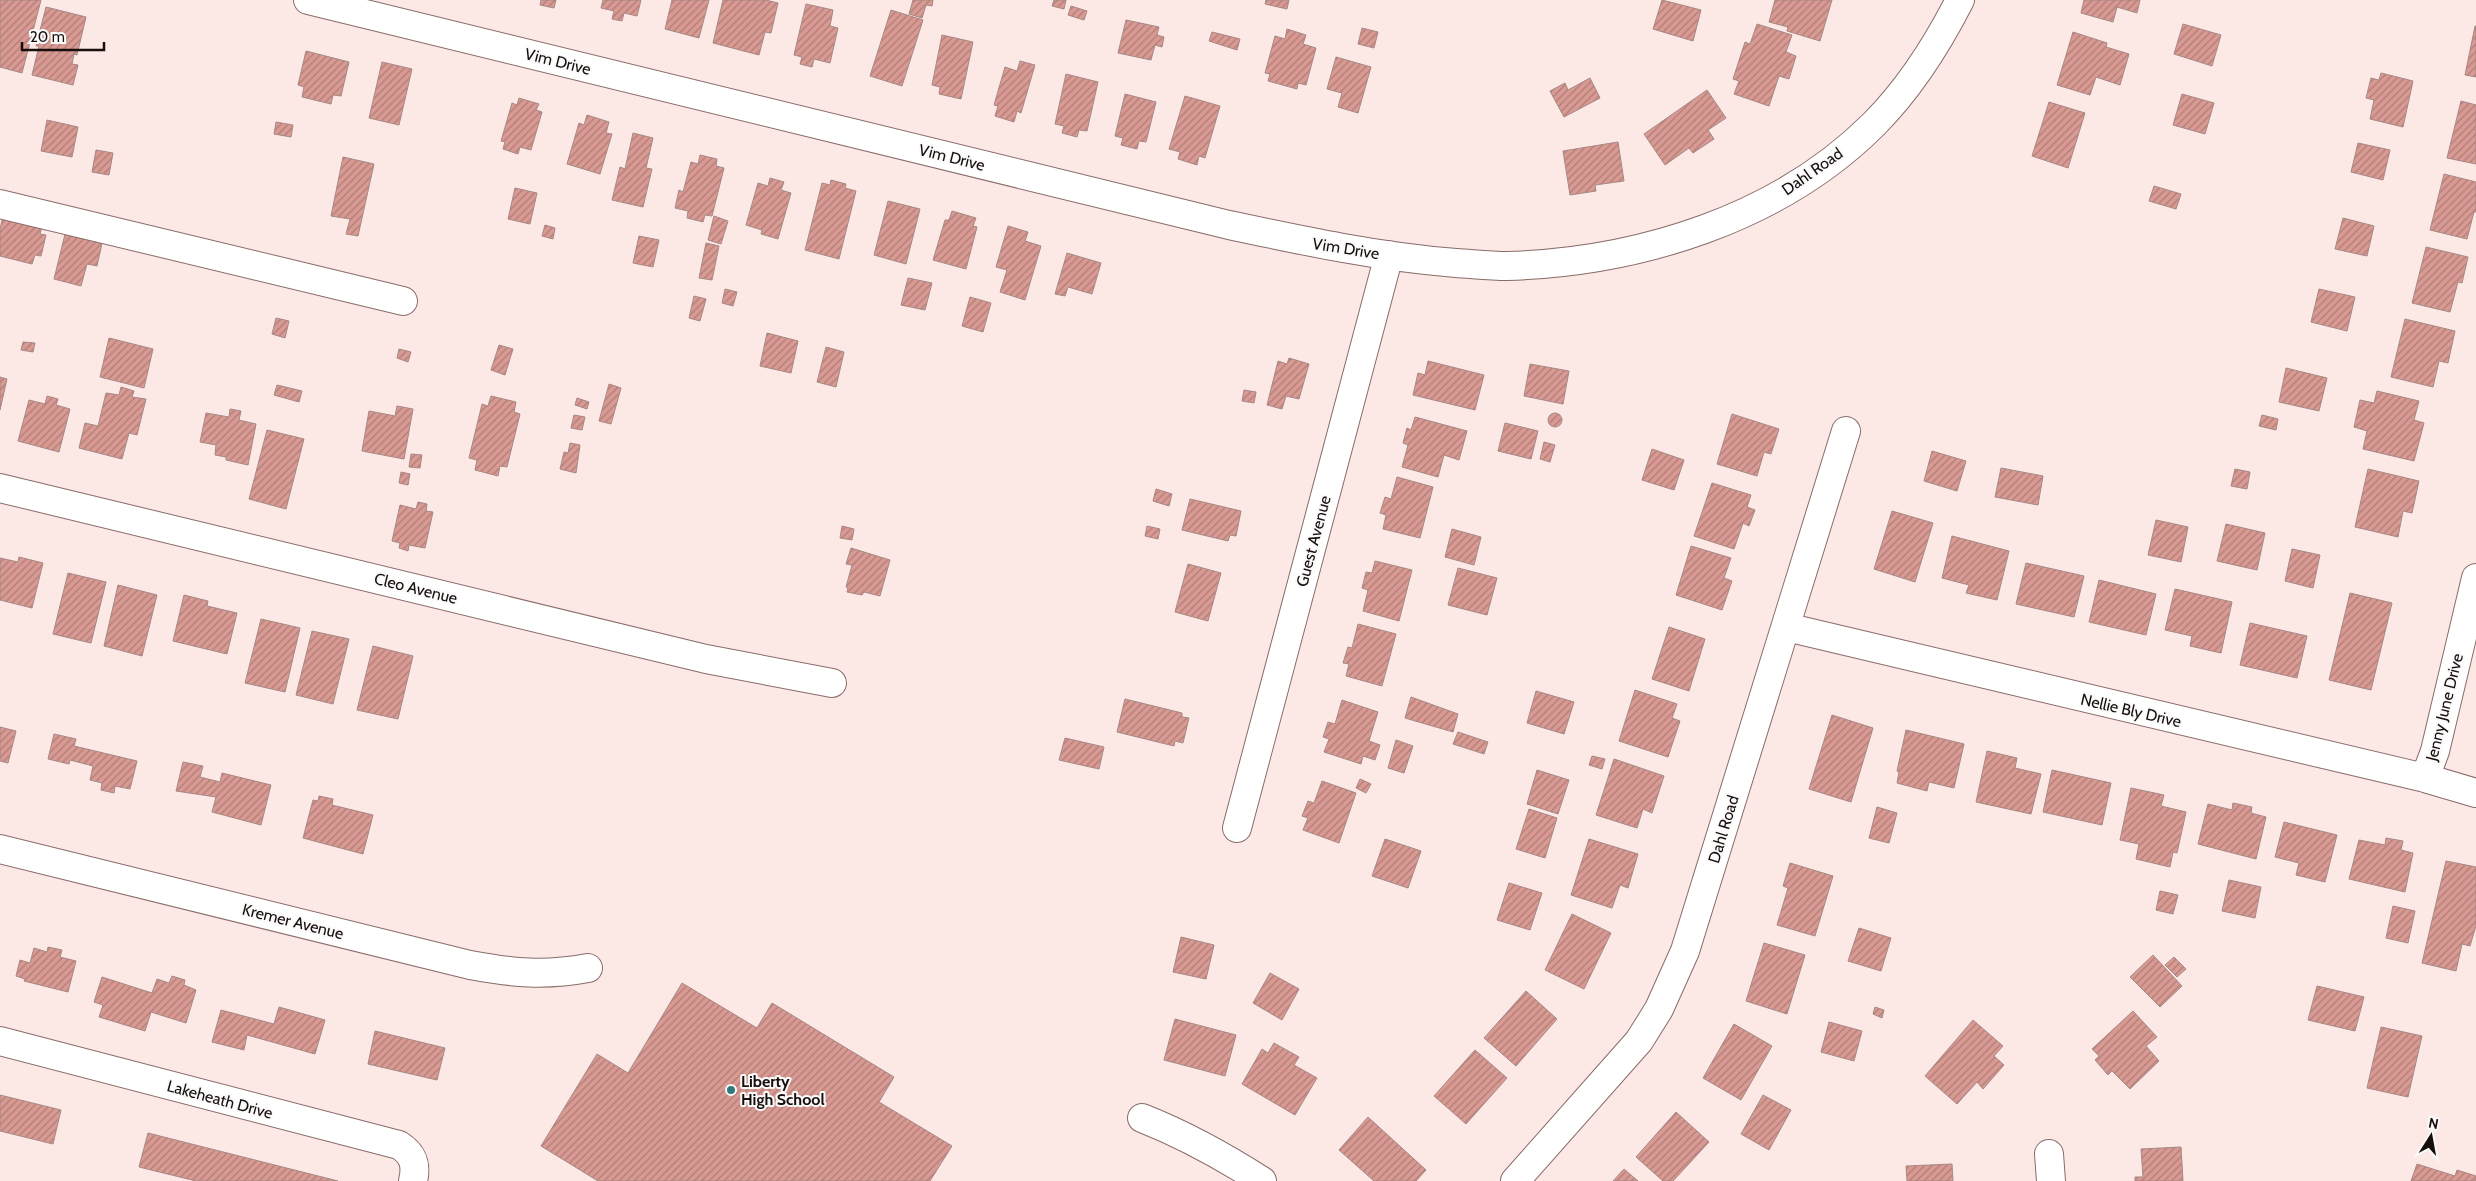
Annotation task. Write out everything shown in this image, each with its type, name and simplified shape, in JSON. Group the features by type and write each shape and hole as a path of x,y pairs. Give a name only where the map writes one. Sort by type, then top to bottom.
{"street":[{"name":"Vim Drive","path":"308,0 1229,225 1333,247 1417,260 1506,266 1602,256"},
{"name":"Dahl Road","path":"1602,256 1654,246 1722,222 1778,195 1825,164 1874,124 1912,79 1942,35 1960,0"},
{"path":"0,204 403,301"},
{"name":"Guest Avenue","path":"1237,828 1389,255"},
{"name":"Dahl Road","path":"1516,1181 1639,1041 1659,1009 1685,951 1846,431"},
{"name":"Cleo Avenue","path":"0,488 706,659 832,683"},
{"name":"Jenny June Drive","path":"2425,778 2435,751 2476,578"},
{"name":"Nellie Bly Drive","path":"1786,627 2425,778 2476,794"},
{"name":"Kremer Avenue","path":"0,849 470,965 530,974 557,974 588,968"},
{"name":"Lakeheath Drive","path":"0,1041 399,1145 409,1152 415,1163 413,1181"},
{"path":"1142,1118 1183,1135 1227,1158 1262,1181"},
{"path":"2049,1154 2051,1181"}],"building":[{"path":"0,0 41,0 22,73 0,67"},
{"path":"541,0 556,0 554,8 540,5"},
{"path":"603,0 641,0 637,16 624,13 622,21 612,19 614,11 601,8"},
{"path":"672,0 709,0 699,38 665,29"},
{"path":"723,0 766,0 778,3 771,33 765,32 759,55 713,43"},
{"path":"913,0 933,0 932,6 926,5 922,18 909,14"},
{"path":"1054,0 1066,0 1064,9 1052,6"},
{"path":"1266,0 1289,0 1287,9 1265,4"},
{"path":"1662,0 1701,10 1693,41 1653,29"},
{"path":"1775,0 1832,0 1820,41 1787,31 1788,27 1769,22"},
{"path":"2084,0 2140,0 2137,13 2117,7 2113,22 2081,13"},
{"path":"806,4 833,10 830,26 838,28 830,63 814,59 812,67 800,64 802,57 794,55"},
{"path":"1071,6 1087,11 1084,20 1068,15"},
{"path":"46,7 86,17 77,55 74,54 72,64 78,65 73,85 32,75 39,46 36,46"},
{"path":"891,10 923,20 902,86 870,76"},
{"path":"1126,20 1159,27 1157,35 1164,37 1162,47 1155,45 1151,60 1118,53"},
{"path":"1757,24 1792,35 1786,52 1796,56 1789,79 1779,76 1769,106 1734,94 1739,81 1733,79 1745,42 1750,44"},
{"path":"2183,24 2221,35 2212,66 2174,54"},
{"path":"2476,26 2476,77 2465,75"},
{"path":"1362,28 1378,32 1374,48 1358,44"},
{"path":"1287,29 1306,35 1303,44 1316,48 1306,85 1298,83 1297,89 1268,81 1270,74 1265,73 1275,36 1285,39"},
{"path":"1212,32 1240,39 1237,50 1209,41"},
{"path":"2073,32 2107,43 2106,47 2129,54 2120,85 2096,77 2090,95 2057,85"},
{"path":"942,35 973,42 961,99 939,94 940,87 932,85"},
{"path":"306,51 349,62 341,96 333,95 331,104 302,97 304,87 298,85"},
{"path":"1336,57 1371,67 1358,113 1338,107 1342,93 1327,89"},
{"path":"1020,61 1035,65 1021,113 1017,111 1014,122 995,116 998,106 994,105 1005,67 1017,71"},
{"path":"382,62 412,69 399,125 369,118"},
{"path":"2381,73 2413,81 2403,127 2370,119 2374,100 2366,98 2371,78 2379,80"},
{"path":"1066,74 1098,82 1087,131 1079,130 1077,137 1062,133 1064,126 1055,124"},
{"path":"1590,78 1600,98 1564,117 1550,91 1565,83 1568,90"},
{"path":"1707,90 1726,118 1708,130 1714,139 1693,153 1689,148 1665,165 1644,134"},
{"path":"1125,94 1156,102 1146,142 1139,141 1137,149 1121,145 1123,138 1115,136"},
{"path":"2182,94 2214,103 2205,134 2173,125"},
{"path":"1185,96 1220,106 1205,158 1199,156 1197,165 1178,159 1180,152 1169,149"},
{"path":"519,98 539,104 536,110 542,112 531,150 520,147 518,154 503,149 505,142 501,141 512,103 517,105"},
{"path":"2461,101 2476,105 2476,164 2447,158"},
{"path":"2049,102 2085,113 2068,168 2032,156"},
{"path":"587,115 609,122 606,133 612,134 600,174 567,164 579,123 584,125"},
{"path":"47,120 78,127 72,157 41,151"},
{"path":"276,122 293,125 291,137 274,134"},
{"path":"633,133 653,138 646,168 652,169 643,207 612,200 620,167 625,169"},
{"path":"1618,142 1624,181 1595,185 1596,191 1570,195 1563,151"},
{"path":"2358,143 2390,150 2383,180 2351,172"},
{"path":"96,150 113,153 109,175 92,172"},
{"path":"700,155 717,159 716,166 724,168 712,216 705,215 703,222 687,218 688,211 675,208 679,190 683,192 691,162 698,164"},
{"path":"343,157 374,164 358,236 346,234 350,219 331,216"},
{"path":"2444,174 2476,182 2476,212 2474,212 2467,239 2430,230"},
{"path":"770,178 784,182 781,190 791,193 778,239 761,234 762,230 746,225 758,183 768,186"},
{"path":"831,180 846,184 845,188 856,191 839,259 805,250 822,183 830,185"},
{"path":"2154,186 2181,194 2176,209 2149,201"},
{"path":"515,188 537,193 530,224 508,219"},
{"path":"888,201 920,209 906,264 874,255"},
{"path":"952,211 976,218 973,226 977,227 966,269 933,260 945,220 949,220"},
{"path":"3,216 42,226 40,234 46,235 41,256 35,255 32,264 0,256 0,229"},
{"path":"714,216 728,221 721,244 708,240"},
{"path":"2343,218 2374,226 2367,256 2335,249"},
{"path":"545,225 555,228 553,239 542,236"},
{"path":"1008,226 1028,232 1025,241 1041,246 1025,300 1000,292 1007,270 996,267"},
{"path":"66,230 103,239 97,266 87,264 81,286 54,279"},
{"path":"639,236 659,240 653,267 633,263"},
{"path":"706,243 719,246 712,280 699,278"},
{"path":"2426,247 2468,257 2462,283 2458,282 2450,312 2412,303"},
{"path":"1067,253 1101,263 1092,294 1068,287 1065,296 1055,294"},
{"path":"908,278 932,283 925,310 901,305"},
{"path":"725,289 737,292 733,306 722,303"},
{"path":"2319,289 2355,297 2347,331 2311,322"},
{"path":"694,296 706,299 700,321 689,318"},
{"path":"970,297 991,303 983,332 962,326"},
{"path":"276,318 289,321 285,338 272,334"},
{"path":"2405,319 2455,331 2448,363 2439,361 2433,387 2391,377"},
{"path":"767,333 798,341 791,373 760,366"},
{"path":"109,338 153,349 144,388 100,377"},
{"path":"23,342 35,343 33,352 21,350"},
{"path":"499,345 513,349 505,375 491,370"},
{"path":"826,347 844,352 836,387 817,382"},
{"path":"399,349 411,352 408,362 397,358"},
{"path":"1289,358 1309,364 1299,399 1286,396 1282,409 1267,405 1278,361 1287,364"},
{"path":"1428,361 1484,375 1475,410 1413,395 1418,373 1425,375"},
{"path":"1530,364 1569,371 1563,404 1524,396"},
{"path":"2286,368 2327,378 2319,411 2279,402"},
{"path":"0,377 7,379 0,410"},
{"path":"609,384 621,388 611,424 599,421"},
{"path":"277,385 302,391 299,402 274,395"},
{"path":"121,387 134,391 132,397 146,399 137,435 129,433 122,459 79,448 85,423 98,426 106,393 119,395"},
{"path":"1244,390 1256,392 1254,403 1242,401"},
{"path":"2377,391 2419,401 2414,420 2424,423 2414,461 2363,449 2367,431 2354,427 2360,400 2374,403"},
{"path":"47,396 58,399 56,405 70,409 59,452 18,441 29,400 45,404"},
{"path":"491,396 516,402 514,412 520,414 507,467 500,466 498,476 475,470 477,460 469,458 482,404 488,406"},
{"path":"577,398 589,402 587,409 575,405"},
{"path":"397,406 413,409 404,459 362,451 369,411 395,416"},
{"path":"230,409 241,411 239,420 256,424 248,465 226,460 226,457 215,455 216,445 200,442 206,413 229,417"},
{"path":"1552,413 1558,413 1562,420 1558,427 1552,427 1548,423 1548,417"},
{"path":"1732,414 1779,429 1771,454 1764,452 1757,476 1717,464"},
{"path":"574,415 585,417 582,430 571,428"},
{"path":"2262,415 2278,419 2276,430 2259,426"},
{"path":"1415,417 1467,431 1459,460 1444,455 1438,477 1402,467 1408,445 1403,443 1407,428 1411,430"},
{"path":"1505,423 1538,431 1531,459 1498,451"},
{"path":"267,430 304,439 286,509 249,499"},
{"path":"1544,442 1555,445 1550,462 1540,459"},
{"path":"570,443 580,445 576,473 560,469 564,452 568,453"},
{"path":"1652,449 1684,460 1674,490 1642,480"},
{"path":"1932,451 1966,461 1957,491 1924,481"},
{"path":"411,454 422,455 420,468 409,467"},
{"path":"2001,468 2043,476 2038,505 1995,497"},
{"path":"2235,469 2250,472 2247,489 2231,486"},
{"path":"2368,469 2419,481 2412,513 2403,511 2398,537 2355,527"},
{"path":"401,472 410,474 408,485 399,483"},
{"path":"1397,477 1433,487 1420,538 1383,529 1386,515 1380,513 1385,497 1391,499"},
{"path":"1712,483 1751,495 1747,507 1755,510 1749,526 1743,523 1734,549 1694,536"},
{"path":"1156,489 1172,494 1169,506 1153,501"},
{"path":"1190,499 1241,511 1236,536 1230,535 1228,541 1182,530"},
{"path":"418,502 427,504 426,511 433,512 425,548 409,545 408,551 399,548 400,543 392,541 400,505 416,509"},
{"path":"1892,511 1933,523 1915,582 1874,569"},
{"path":"2156,520 2188,527 2181,562 2148,555"},
{"path":"2226,524 2265,533 2257,570 2217,561"},
{"path":"842,526 854,529 852,540 840,538"},
{"path":"1147,526 1160,529 1158,539 1145,536"},
{"path":"1452,529 1481,537 1474,565 1445,557"},
{"path":"1952,536 2009,551 1997,600 1966,593 1969,585 1942,578"},
{"path":"1691,546 1731,558 1724,578 1732,581 1722,610 1676,595"},
{"path":"851,548 890,560 880,596 864,592 862,595 847,592 848,588 846,587 852,565 846,564"},
{"path":"2292,549 2320,555 2313,588 2285,581"},
{"path":"19,557 43,563 32,608 0,600 0,558 18,562"},
{"path":"1375,561 1412,570 1399,621 1363,611 1368,590 1362,588 1366,572 1372,573"},
{"path":"2026,563 2084,576 2074,617 2016,604"},
{"path":"1188,564 1221,573 1208,621 1175,612"},
{"path":"1458,568 1497,578 1487,615 1448,605"},
{"path":"68,573 106,582 91,643 53,634"},
{"path":"2099,580 2156,594 2146,635 2089,622"},
{"path":"118,585 157,595 142,656 104,646"},
{"path":"2175,589 2232,602 2221,653 2190,646 2192,636 2165,630"},
{"path":"2350,593 2392,603 2371,690 2329,680"},
{"path":"184,595 208,601 207,606 237,613 227,654 173,641"},
{"path":"261,619 300,628 285,692 245,683"},
{"path":"2250,623 2307,636 2297,678 2240,665"},
{"path":"1358,624 1396,634 1382,686 1346,676 1349,664 1343,663 1348,647 1352,648"},
{"path":"1669,627 1705,639 1689,691 1652,679"},
{"path":"312,631 349,639 333,704 296,695"},
{"path":"373,646 413,656 398,719 357,710"},
{"path":"1635,690 1677,704 1672,718 1680,721 1668,757 1619,741"},
{"path":"1536,691 1574,702 1564,734 1527,723"},
{"path":"1411,697 1458,714 1453,732 1405,718"},
{"path":"1125,699 1182,713 1182,717 1189,718 1183,743 1175,741 1174,746 1117,732"},
{"path":"1342,700 1378,712 1369,741 1380,745 1375,760 1363,756 1361,764 1324,752 1329,739 1323,737 1328,722 1335,724"},
{"path":"1832,715 1873,728 1851,802 1809,789"},
{"path":"0,727 16,731 8,763 0,761"},
{"path":"1906,730 1964,744 1954,788 1929,782 1927,791 1897,783 1899,772 1897,771"},
{"path":"1458,732 1488,742 1484,754 1453,744"},
{"path":"54,734 76,739 74,746 137,761 130,789 115,786 114,793 101,790 102,783 90,780 93,766 70,760 69,764 48,759"},
{"path":"1065,738 1104,747 1099,769 1059,760"},
{"path":"1396,740 1413,746 1404,773 1388,768"},
{"path":"1987,751 2017,758 2015,768 2041,774 2031,814 1976,802"},
{"path":"1592,756 1605,759 1602,769 1589,765"},
{"path":"1614,759 1664,776 1652,813 1643,809 1637,828 1596,815"},
{"path":"183,762 203,766 200,777 220,782 222,773 271,785 261,825 212,812 216,797 176,791"},
{"path":"1537,770 1569,780 1558,814 1527,804"},
{"path":"2052,770 2111,783 2102,825 2043,812"},
{"path":"1360,779 1371,784 1366,793 1356,788"},
{"path":"1322,781 1356,793 1339,843 1303,830 1308,818 1302,816 1308,801 1314,803"},
{"path":"2131,788 2164,795 2161,806 2186,812 2177,853 2173,852 2170,867 2136,859 2139,844 2120,840"},
{"path":"319,796 333,799 332,805 373,815 363,854 303,838 313,800 318,801"},
{"path":"2233,803 2252,807 2251,813 2266,817 2256,859 2198,844 2208,804 2232,810"},
{"path":"1877,807 1897,813 1889,843 1869,838"},
{"path":"1529,809 1557,818 1545,858 1516,849"},
{"path":"2284,822 2337,835 2325,882 2296,875 2299,863 2275,857"},
{"path":"2386,838 2403,841 2401,850 2413,853 2405,892 2349,879 2359,840 2385,845"},
{"path":"1385,839 1421,851 1408,888 1372,876"},
{"path":"1589,839 1638,854 1628,888 1620,885 1612,908 1571,895"},
{"path":"2446,861 2476,867 2476,926 2470,946 2462,944 2456,971 2422,963"},
{"path":"1790,863 1833,876 1815,936 1777,925 1788,888 1783,886"},
{"path":"2229,880 2261,887 2255,918 2222,911"},
{"path":"1509,883 1542,893 1530,930 1497,920"},
{"path":"2160,891 2178,895 2173,914 2156,910"},
{"path":"2393,906 2415,911 2408,943 2386,938"},
{"path":"1572,914 1611,933 1584,989 1545,970"},
{"path":"1859,928 1891,938 1881,971 1848,961"},
{"path":"1181,937 1214,945 1206,979 1173,972"},
{"path":"1764,943 1805,955 1787,1014 1746,1001"},
{"path":"48,947 62,950 60,957 76,961 68,992 24,981 25,979 16,976 20,960 30,963 34,948 47,952"},
{"path":"2153,955 2182,986 2160,1007 2130,977"},
{"path":"2174,957 2186,969 2177,977 2165,965"},
{"path":"1270,973 1299,989 1282,1020 1253,1003"},
{"path":"172,976 185,980 184,985 196,990 186,1023 151,1012 145,1031 99,1017 103,1005 94,1002 102,977 152,993 157,979 169,983"},
{"name":"Liberty High School","path":"682,983 757,1028 772,1003 894,1077 879,1102 952,1146 930,1181 598,1181 541,1146 597,1054 628,1073"},
{"path":"2317,986 2364,997 2355,1031 2308,1020"},
{"path":"1526,991 1557,1019 1516,1066 1484,1038"},
{"path":"279,1007 325,1020 315,1054 247,1035 244,1050 212,1042 221,1010 274,1024"},
{"path":"1875,1007 1884,1010 1882,1018 1873,1014"},
{"path":"2133,1011 2157,1037 2146,1046 2159,1061 2130,1089 2112,1071 2108,1075 2095,1060 2099,1056 2092,1049"},
{"path":"1175,1019 1236,1035 1225,1076 1164,1060"},
{"path":"1973,1020 2003,1046 1994,1056 2004,1065 1983,1089 1977,1082 1957,1104 1925,1076"},
{"path":"1829,1022 1862,1031 1854,1061 1821,1052"},
{"path":"1734,1024 1772,1046 1741,1100 1703,1078"},
{"path":"2381,1027 2422,1036 2408,1097 2367,1088"},
{"path":"375,1031 445,1048 437,1080 368,1064"},
{"path":"1274,1043 1299,1057 1294,1065 1317,1078 1295,1115 1242,1084 1262,1049 1268,1053"},
{"path":"1475,1050 1507,1078 1466,1124 1434,1096"},
{"path":"0,1095 61,1110 53,1144 0,1131"},
{"path":"1763,1095 1791,1110 1769,1150 1741,1134"},
{"path":"1676,1112 1709,1142 1673,1181 1663,1181 1636,1157"},
{"path":"1368,1117 1426,1170 1416,1181 1374,1181 1339,1150"},
{"path":"148,1133 338,1181 196,1181 139,1167"},
{"path":"2181,1147 2183,1181 2135,1181 2135,1177 2143,1177 2141,1149"},
{"path":"1952,1164 1953,1181 1907,1181 1906,1166"},
{"path":"2417,1164 2455,1176 2457,1170 2476,1176 2476,1181 2411,1181"},
{"path":"1624,1169 1638,1181 1613,1181"}],"place":[{"name":"Liberty High School","path":"731,1090"}]}
